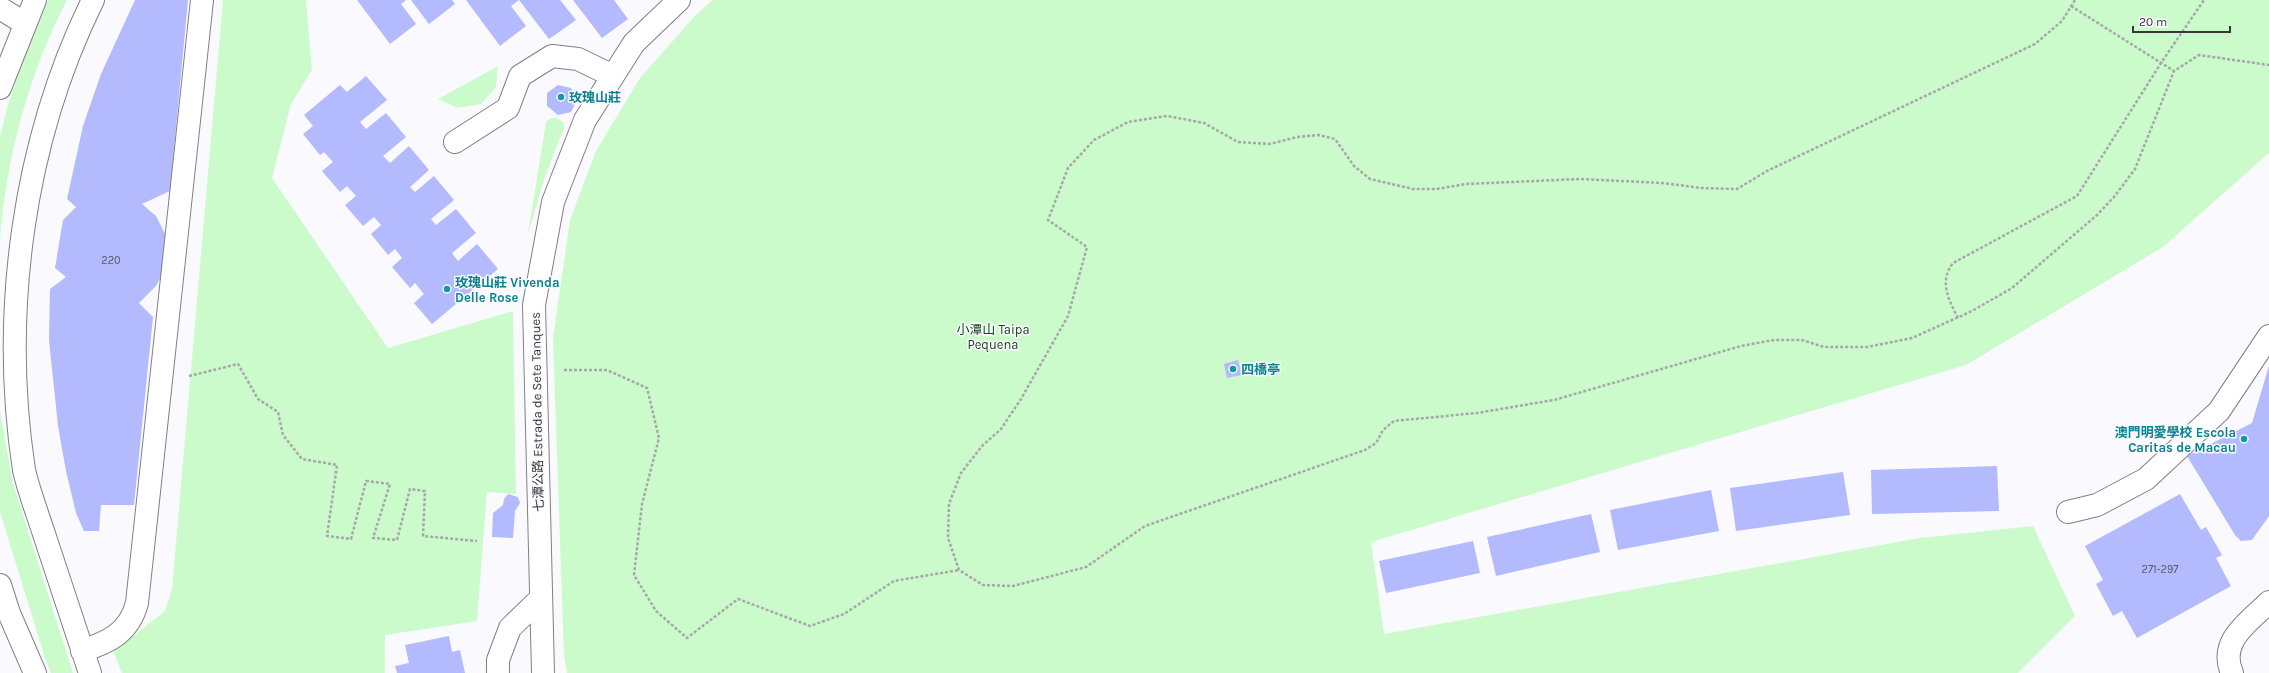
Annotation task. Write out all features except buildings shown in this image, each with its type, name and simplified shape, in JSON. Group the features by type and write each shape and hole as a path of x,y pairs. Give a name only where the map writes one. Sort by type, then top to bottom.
{"street":[{"path":"0,88 24,23 35,0"},
{"path":"90,673 24,471 16,408 12,344 15,280 20,233 36,154 53,93 77,33 93,0"},
{"path":"82,651 103,644 119,635 135,612 202,0"},
{"name":"七潭公路 Estrada de Sete Tanques","path":"543,673 534,305 553,202 585,120 634,44 679,0"},
{"path":"0,8 24,23"},
{"path":"456,142 508,108 520,76 552,56 578,59 613,76"},
{"path":"2068,512 2098,505 2146,479 2219,411 2269,336"},
{"path":"0,585 9,613 35,673"},
{"path":"498,673 498,660 510,628 541,598"},
{"path":"2232,673 2228,666 2228,652 2232,639 2269,602"}],"path":[{"path":"2075,0 2062,22 2035,44 1767,171 1737,190 1701,188 1662,183 1580,179 1466,184 1438,189 1413,189 1370,179 1354,166 1335,139 1319,135 1297,137 1270,144 1238,142 1204,123 1197,121 1167,116 1128,122 1094,140 1068,168 1048,220 1087,247 1068,316 1021,399 1001,429 982,446 961,472 949,504 948,538 959,570 983,585 1013,586 1086,567 1145,526 1365,450 1376,443 1382,430 1394,421 1477,413 1554,400 1740,346 1774,340 1802,340 1824,347 1867,347 1912,338 1958,318 2012,288 2097,216 2114,197 2135,169 2174,71 2199,55 2269,65"},
{"path":"1958,318 1946,293 1946,271 1953,263 2077,196 2160,63 2204,0"},
{"path":"2071,6 2174,71"},
{"path":"161,383 238,364 258,399 278,412 283,435 302,459 338,465 328,536 351,539 366,481 390,484 373,538 397,540 410,489 425,491 423,536 477,541"},
{"path":"536,370 607,370 646,388 659,438 642,504 634,575 656,611 687,638 738,599 810,626 844,614 894,581 959,570"}],"green space":[{"path":"48,0 67,0 41,57 22,117 8,178 0,240 0,137 8,104 29,43"},
{"path":"223,0 306,0 312,70 291,104 272,178 388,348 513,311 516,494 487,492 477,621 385,635 385,673 122,673 111,646 132,637 165,611 172,589"},
{"name":"小潭山 Taipa Pequena","path":"712,0 2269,0 2269,153 2163,247 1966,365 1371,542 1384,634 1920,538 2033,526 2075,616 2018,673 567,673 564,656 553,338 570,220 596,151 640,78 694,17"},
{"path":"498,66 496,87 481,104 457,108 438,99"},
{"path":"551,118 557,118 563,122 564,128 545,177 528,234 546,122"},
{"path":"0,412 13,483 73,673 51,673 0,512"}],"place":[{"name":"玫瑰山莊","path":"561,97"},
{"name":"玫瑰山莊 Vivenda Delle Rose","path":"447,289"},
{"name":"四橋亭","path":"1233,369"},
{"name":"澳門明愛學校 Escola Caritas de Macau","path":"2244,439"}]}
